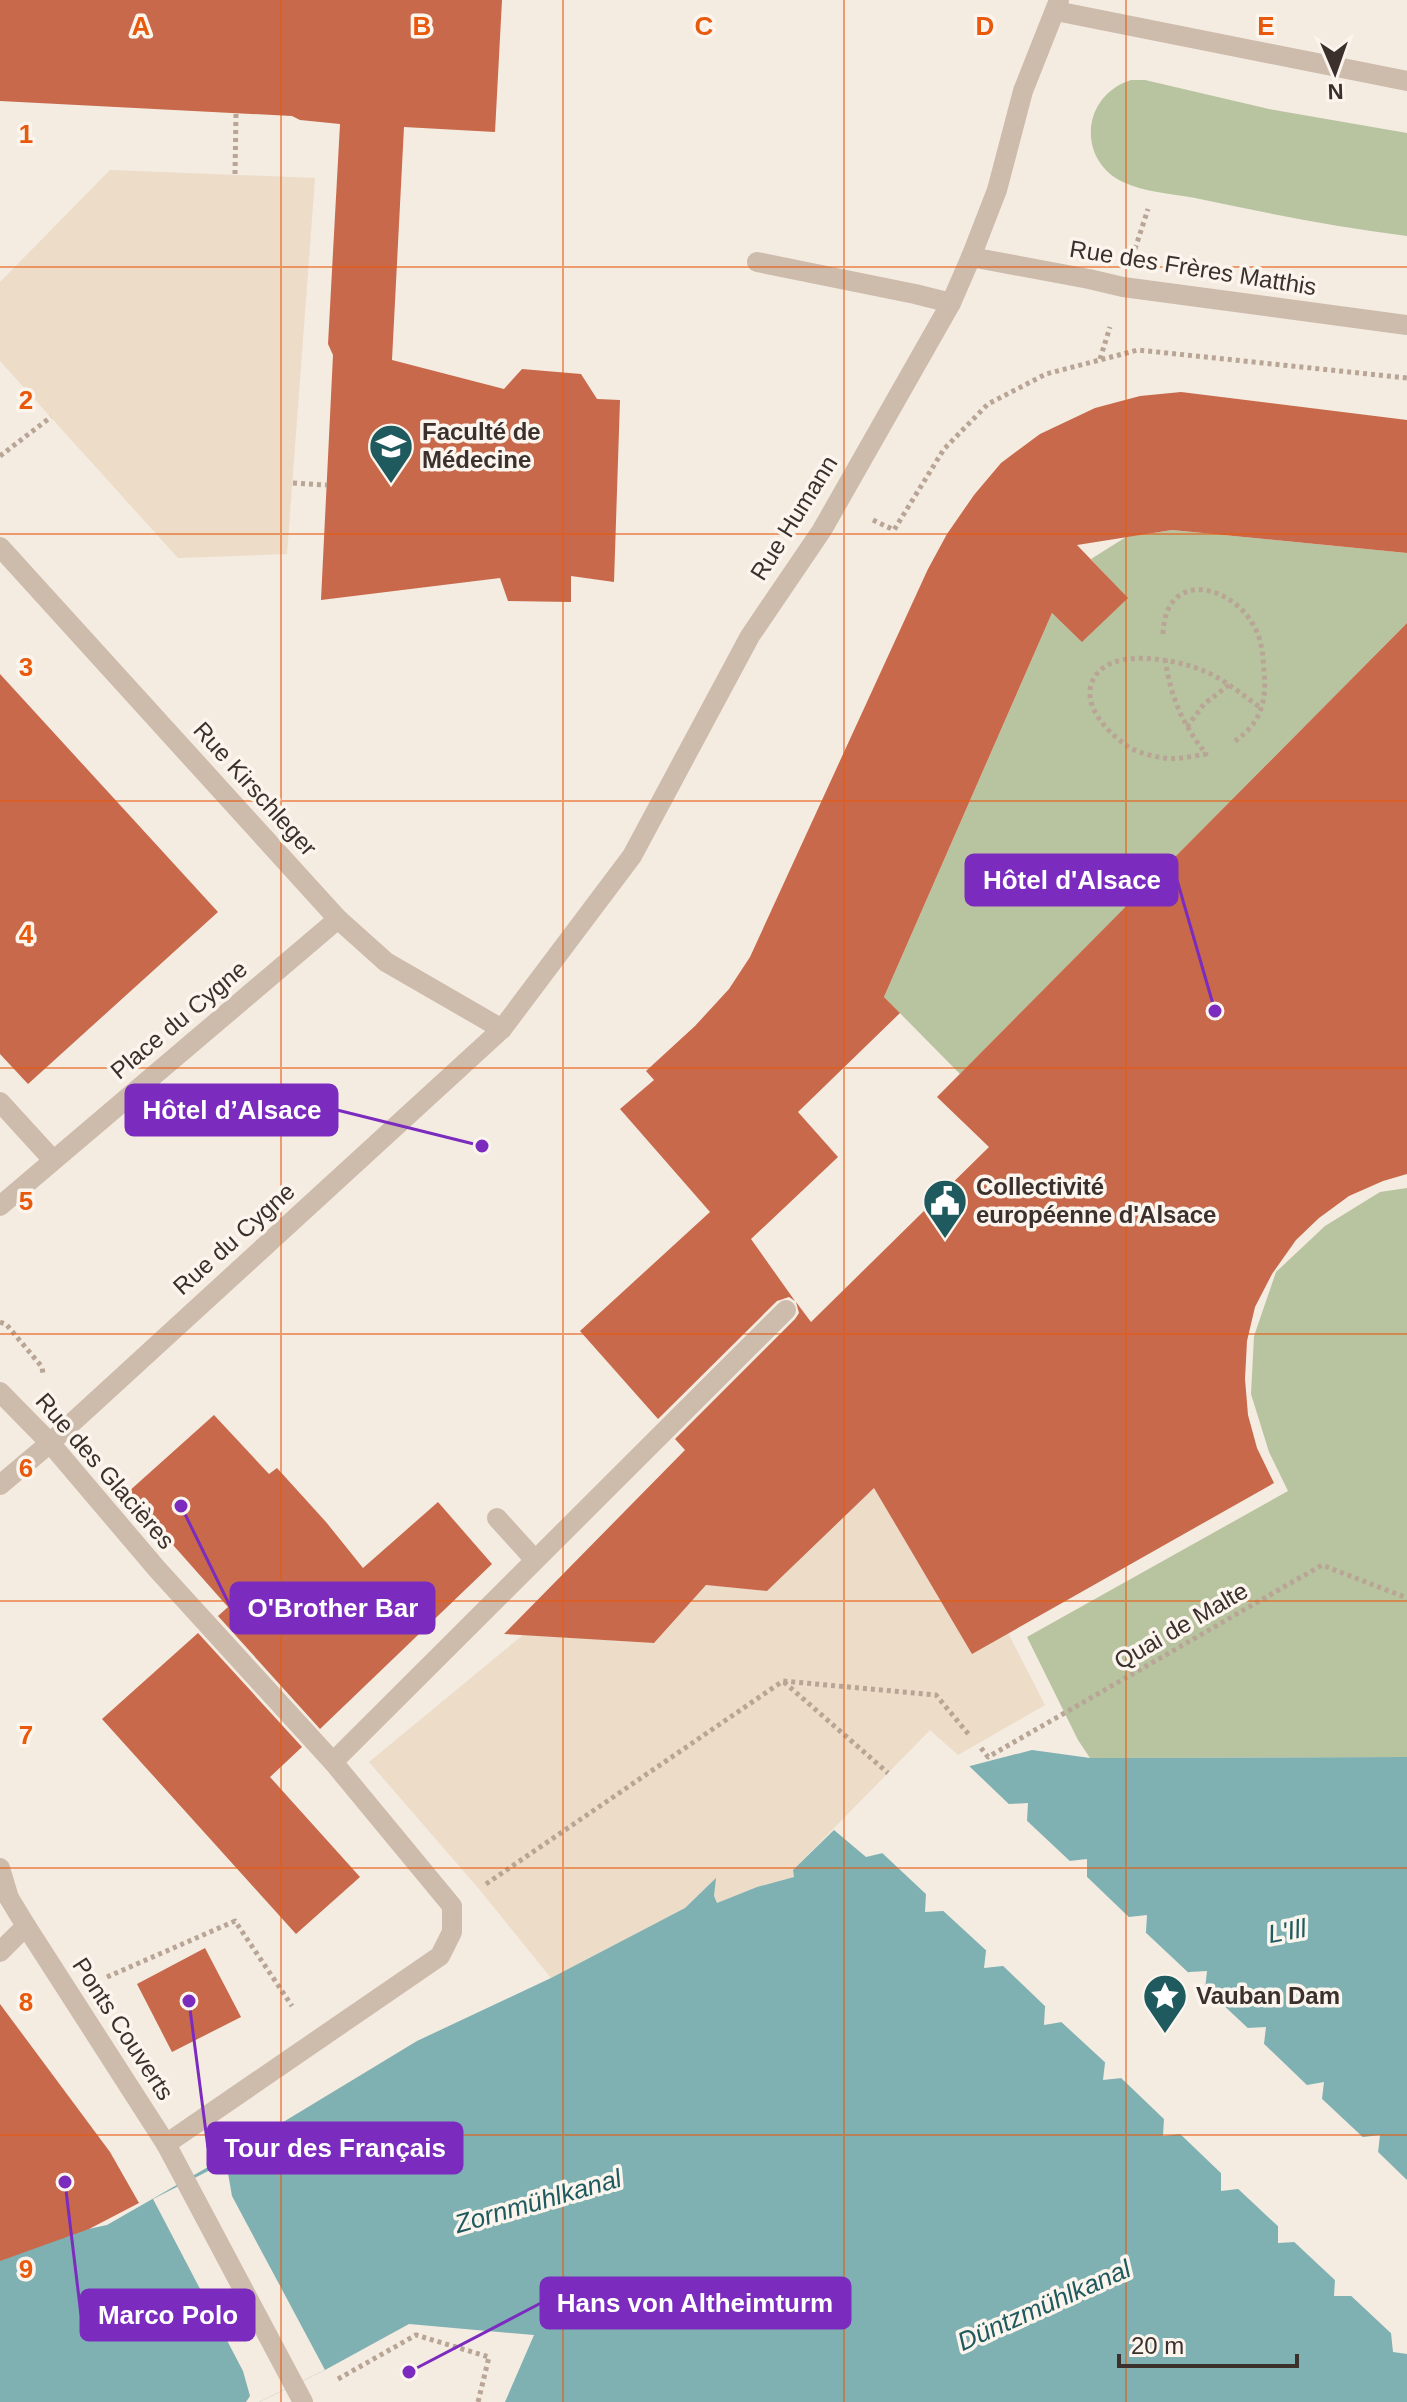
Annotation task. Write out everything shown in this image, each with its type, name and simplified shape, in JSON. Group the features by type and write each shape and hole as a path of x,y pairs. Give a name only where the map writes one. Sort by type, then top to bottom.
{"street":[{"path":"1058,6 1407,81"},
{"name":"Rue Humann","path":"502,1029 632,856 750,636 822,530 951,303 997,190 1023,91 1058,6"},
{"name":"Rue des Frères Matthis","path":"971,257 1123,287 1407,325"},
{"path":"757,262 951,303"},
{"name":"Rue Kirschleger","path":"0,547 338,919 386,962 502,1029"},
{"name":"Place du Cygne","path":"0,1206 338,919"},
{"name":"Rue du Cygne","path":"0,1485 50,1443 502,1029"},
{"path":"0,1102 53,1160"},
{"path":"333,1762 786,1310"},
{"name":"Rue des Glacières","path":"0,1392 50,1443 157,1569 333,1762 452,1906"},
{"path":"497,1518 535,1560"},
{"name":"Ponts Couverts","path":"0,1868 5,1895 166,2144 303,2402"},
{"path":"166,2144 440,1956 452,1932 452,1906"},
{"path":"0,1952 26,1926"}],"path":[{"path":"235,174 236,114"},
{"path":"836,502 894,530 944,449 988,404 1046,374 1138,350 1407,378"},
{"path":"0,456 51,417"},
{"path":"293,483 327,485"},
{"path":"1163,634 1167,611 1175,599 1184,592 1198,588 1217,592 1241,609 1255,628 1262,647 1265,682 1261,708 1250,731 1235,741"},
{"path":"1165,659 1178,712 1206,754 1166,758 1130,748 1103,724 1090,693 1093,679 1122,660 1144,657 1165,659 1201,669 1230,684 1261,708"},
{"path":"1187,727 1204,704 1230,684"},
{"name":"Quai de Malte","path":"981,1748 988,1757 1322,1565 1407,1598"},
{"path":"452,1906 783,1681 936,1695 970,1736"},
{"path":"783,1681 888,1773"},
{"path":"70,1994 235,1921 316,2042"},
{"path":"342,2376 416,2335 489,2357 478,2402"}],"green space":[{"path":"1131,80 1145,80 1269,109 1407,133 1407,236 1274,214 1149,190 1123,182 1108,172 1098,159 1092,144 1091,129 1094,114 1102,100 1114,88"},
{"path":"1172,530 1407,553 1407,623 960,1074 884,997 1052,613 1083,641 1127,598 1091,559 1126,537"},
{"path":"1407,1188 1407,1757 1090,1758 1027,1637 1288,1491 1269,1452 1251,1394 1254,1336 1276,1272 1325,1226 1380,1192"}],"shaded area":[{"path":"110,170 315,178 287,554 178,558 0,361 0,282"},
{"path":"878,1484 897,1514 892,1519 972,1653 1008,1633 1045,1705 958,1755 930,1730 793,1870 794,1877 717,1903 714,1896 715,1879 685,1908 551,1978 369,1762 523,1635 654,1643 706,1585 767,1591"}],"water":[{"path":"1032,1750 1090,1758 1407,1757 1407,2203 1335,2279 1334,2296 1352,2296 1407,2316 1391,2333 1393,2352 1407,2354 1407,2402 505,2402 534,2335 409,2324 259,2402 0,2402 0,2260 79,2231 107,2225 417,2041 551,1978 685,1908 716,1878 714,1896 717,1903 794,1877 793,1870 834,1830 866,1857 883,1853 970,1766","holes":["1028,1803 1027,1821 943,1911 925,1912 926,1893 1009,1804","1087,1859 1087,1877 1003,1966 984,1968 986,1951 1069,1861","1147,1915 1146,1932 1062,2022 1044,2025 1045,2007 1129,1917","1207,1971 1205,1989 1122,2078 1103,2080 1105,2063 1189,1972","1266,2027 1264,2044 1180,2134 1163,2136 1164,2118 1247,2028","1324,2082 1322,2099 1238,2189 1221,2191 1221,2173 1307,2085","1380,2135 1378,2153 1295,2242 1278,2243 1278,2226 1363,2137"]}],"pier":[{"path":"967,1764 1013,1808 929,1897 879,1850"},
{"path":"1023,1817 1073,1864 990,1954 939,1907"},
{"path":"1083,1873 1133,1921 1049,2010 999,1962"},
{"path":"1142,1929 1192,1976 1109,2066 1058,2019"},
{"path":"1202,1985 1251,2031 1167,2122 1118,2075"},
{"path":"1260,2040 1310,2088 1225,2177 1176,2130"},
{"path":"1319,2096 1367,2141 1282,2230 1235,2186"},
{"path":"1375,2149 1407,2180 1407,2209 1338,2283 1291,2239"},
{"path":"226,2162 232,2196 325,2370 259,2402 246,2402 250,2396 243,2371 153,2199"},
{"path":"1407,2231 1407,2321 1395,2337 1347,2292"}],"building":[{"path":"0,0 502,0 495,132 404,127 392,360 504,389 522,369 581,374 597,399 620,400 614,582 571,576 571,602 508,601 500,578 321,600 333,355 328,344 340,124 300,120 292,116 0,101"},
{"path":"1181,392 1407,420 1407,553 1172,530 1077,545 1128,598 1082,642 1052,613 884,997 900,1013 798,1112 838,1157 751,1239 795,1301 789,1297 777,1301 658,1419 580,1331 710,1212 620,1109 654,1080 646,1071 695,1026 729,989 750,957 928,569 974,495 1001,463 1040,434 1095,408 1140,396"},
{"path":"1407,623 1407,1174 1349,1196 1319,1218 1296,1240 1272,1274 1255,1307 1247,1341 1245,1379 1248,1415 1257,1448 1274,1483 972,1654 874,1488 767,1591 706,1585 654,1643 504,1634 685,1450 675,1439 795,1319 799,1313 796,1302 811,1322 989,1147 937,1097"},
{"path":"0,674 218,912 28,1084 0,1054"},
{"path":"214,1415 269,1474 277,1468 363,1568 438,1502 492,1564 320,1729 218,1616 228,1607 127,1493"},
{"path":"198,1633 302,1747 270,1777 360,1877 296,1934 102,1719"},
{"path":"205,1948 241,2017 172,2052 137,1984"},
{"path":"0,2004 110,2152 139,2203 89,2229 0,2261"}],"place":[{"name":"Faculté de Médecine","path":"391,485"},
{"name":"Hôtel d'Alsace","path":"1215,1011"},
{"name":"Hôtel d’Alsace","path":"482,1146"},
{"name":"Collectivité européenne d'Alsace","path":"945,1240"},
{"name":"O'Brother Bar","path":"181,1506"},
{"name":"Tour des Français","path":"189,2001"},
{"name":"Vauban Dam","path":"1165,2035"},
{"name":"Marco Polo","path":"65,2182"},
{"name":"Hans von Altheimturm","path":"409,2372"}],"water label":[{"name":"L'Ill","path":"1287,1931"},
{"name":"Zornmühlkanal","path":"538,2201"},
{"name":"Düntzmühlkanal","path":"1044,2305"}]}
